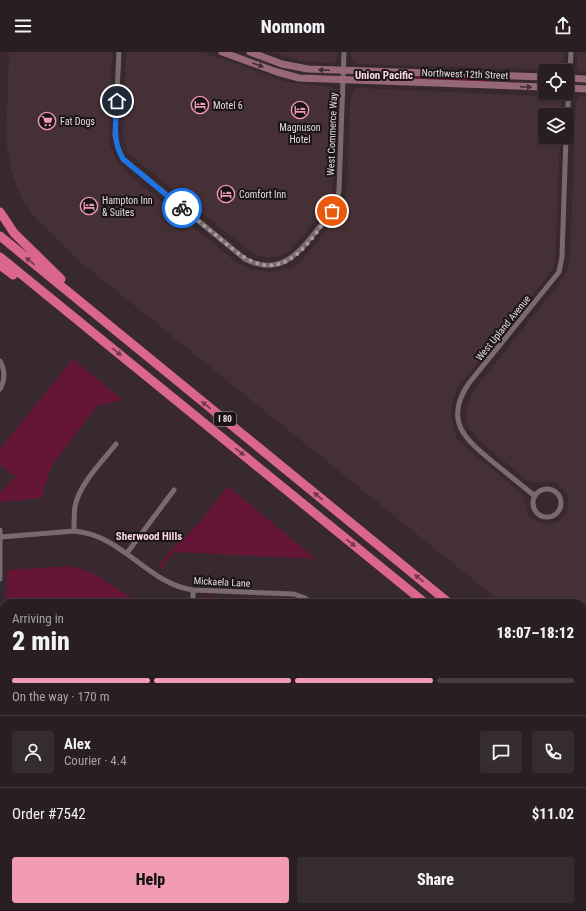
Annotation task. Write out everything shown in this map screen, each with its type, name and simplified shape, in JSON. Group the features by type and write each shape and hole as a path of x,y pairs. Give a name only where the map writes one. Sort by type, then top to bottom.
{"highway":[{"path":"0,212 22,242 111,327"},
{"name":"I 80","path":"0,236 444,599"},
{"name":"I 80","path":"0,257 420,599"},
{"path":"0,265 103,340"}],"main road":[{"name":"Northwest 12th Street","path":"222,52 291,76 343,80 538,87"},
{"name":"Northwest 12th Street","path":"250,52 293,67 538,77"},
{"path":"574,78 586,79"},
{"path":"574,88 586,89"}],"street":[{"name":"West Commerce Way","path":"119,52 115,135 118,148 123,159 245,259 260,265 280,264 292,258 302,249 332,211 338,198 344,52"},
{"path":"570,64 571,52"},
{"name":"West Upland Avenue","path":"535,496 468,440 459,426 457,410 461,396 469,383 559,272 562,257 566,144"},
{"path":"0,361 4,372 4,378 0,389"},
{"path":"74,531 74,514 78,497 85,484 116,444"},
{"path":"126,553 174,490"},
{"path":"543,490 552,490 559,496 561,506 556,514 548,517 539,515 533,508 535,496 543,490"},
{"path":"0,530 0,579"},
{"name":"Mickaela Lane","path":"1,537 74,531 102,537 164,580 178,586 193,590 294,594 306,599"},
{"path":"193,590 193,599"}],"shaded area":[{"path":"9,52 112,52 109,142 117,162 129,175 235,261 250,269 270,272 290,268 299,263 338,217 343,208 347,191 350,100 354,89 538,96 538,100 561,100 562,108 538,108 538,144 560,144 555,263 550,273 458,387 453,400 451,415 457,440 519,491 524,498 528,514 531,518 548,525 558,522 564,516 569,505 567,493 558,484 552,482 534,483 528,481 483,444 468,427 466,407 472,392 562,280 568,268 570,258 576,102 580,96 586,96 586,599 497,599 78,260 37,220 21,197 11,170 6,140"},
{"path":"126,52 202,52 287,82 331,87 336,91 332,196 325,209 291,250 282,255 269,258 253,254 129,154 123,136"},
{"path":"272,52 338,52 336,61 329,63 300,61"},
{"path":"351,52 565,52 563,64 538,64 538,69 357,64 352,59"},
{"path":"577,52 586,52 586,72 580,71 577,67"},
{"path":"418,76 492,80 477,82 400,78"},
{"path":"73,359 123,400 97,406 52,465 41,498 0,502 0,493 16,477 0,465 0,449"},
{"path":"228,486 316,559 174,552 161,569 158,567 171,550 201,521"},
{"path":"71,566 89,571 134,599 7,599 7,570"},
{"path":"201,597 218,597 218,599 201,599"}],"way so far":[{"path":"182,208 245,259 260,265 280,264 296,255 332,211"}],"place":[{"name":"Motel 6","path":"200,105"},
{"name":"Magnuson Hotel","path":"300,110"},
{"name":"Fat Dogs","path":"47,121"},
{"name":"Comfort Inn","path":"226,194"},
{"name":"Hampton Inn & Suites","path":"89,206"}],"district":[{"name":"Union Pacific","path":"384,75"},
{"name":"Sherwood Hills","path":"149,536"}],"route":[{"path":"117,101 115,135 118,148 123,159 182,208"}]}
